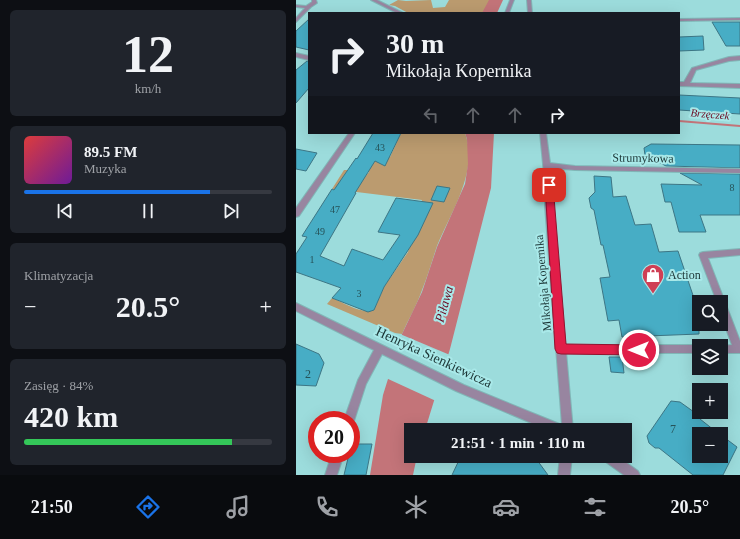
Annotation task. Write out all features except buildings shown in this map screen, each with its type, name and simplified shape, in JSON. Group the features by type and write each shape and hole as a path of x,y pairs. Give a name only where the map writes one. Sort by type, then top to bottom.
{"street":[{"path":"296,21 316,0"},
{"path":"373,0 399,12"},
{"path":"507,12 512,0"},
{"path":"529,0 530,12"},
{"path":"297,3 309,6"},
{"path":"680,20 740,19"},
{"path":"296,55 308,58"},
{"path":"686,84 694,69 729,59 740,58"},
{"path":"680,84 740,86"},
{"path":"296,214 351,134"},
{"name":"Mikołaja Kopernika","path":"542,134 567,423"},
{"name":"Strumykowa","path":"546,165 575,168 740,171"},
{"path":"718,295 704,255 740,252"},
{"name":"Henryka Sienkiewicza","path":"296,307 460,388 544,423"},
{"path":"728,321 738,349 728,349"},
{"path":"561,349 692,349"},
{"path":"352,411 357,392 371,363 383,351"},
{"path":"331,475 335,463"},
{"path":"564,475 565,463"},
{"path":"617,463 634,475"}],"shaded area":[{"path":"398,0 431,0 433,8 445,7 449,0 490,0 484,12 406,12 395,6 389,5"},
{"path":"401,134 465,134 468,147 468,162 462,191 437,246 420,296 402,334 395,333 327,304 332,298 363,311 374,310 384,287 408,252 422,200 332,189 344,170 348,170 341,180 365,177 369,172 366,171 377,155 390,157"}],"water":[{"path":"489,0 503,0 497,12 483,12"},
{"name":"Piława","path":"465,134 494,134 491,188 450,349 427,423 404,423 404,463 416,463 413,475 370,475 383,395 402,334 422,292 437,247 465,184 468,164 467,139"}],"pier":[{"path":"400,334 450,355 436,401 386,378"}],"waterway":[{"name":"Brzęczek","path":"680,121 740,126"}],"place":[{"name":"Action","path":"653,294"}],"route":[{"path":"549,185 549,206 561,349 639,350"}]}
